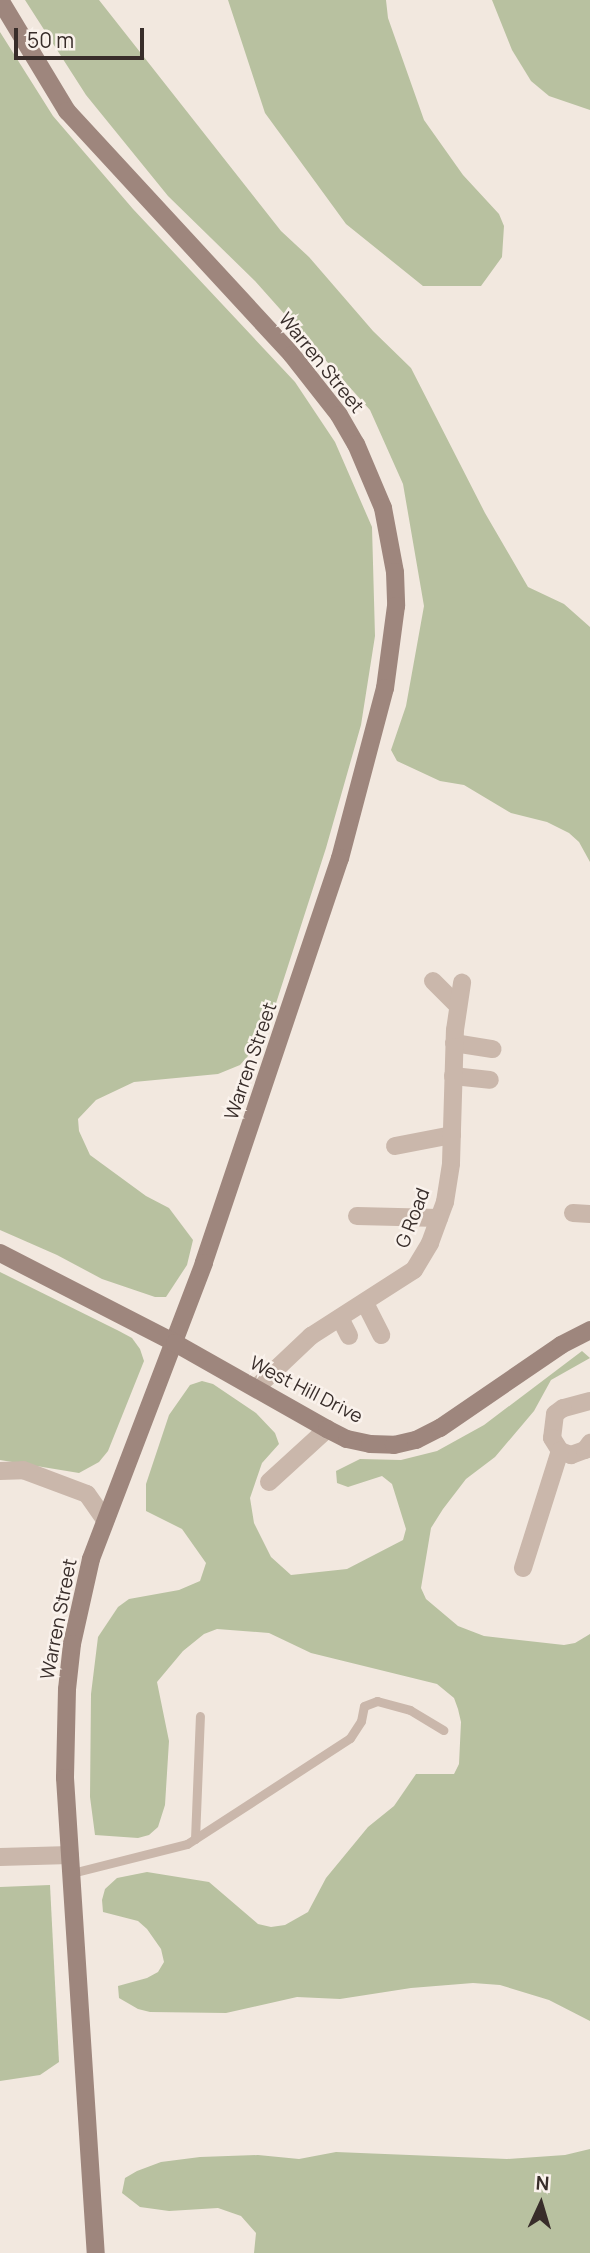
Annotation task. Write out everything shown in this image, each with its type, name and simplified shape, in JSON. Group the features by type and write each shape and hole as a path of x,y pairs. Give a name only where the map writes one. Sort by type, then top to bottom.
{"street":[{"name":"Warren Street","path":"0,0 67,111 292,355 339,415 371,474 391,539 396,606 392,647 376,729 318,926 175,1343 105,1520 80,1599 66,1689 65,1778 96,2253"},
{"path":"433,981 458,1006"},
{"name":"G Road","path":"256,1388 311,1336 414,1270 430,1243 445,1202 452,1135 454,1043 462,983"},
{"path":"454,1043 494,1049"},
{"path":"453,1076 490,1080"},
{"path":"394,1146 452,1135"},
{"path":"357,1216 439,1218"},
{"name":"West Hill Drive","path":"0,1253 175,1343 327,1429 347,1439 370,1444 394,1445 416,1440 440,1428 561,1345 590,1330"},
{"path":"365,1303 381,1335"},
{"path":"340,1318 349,1336"},
{"path":"590,1401 563,1408 555,1414 552,1438 560,1451 571,1455 585,1450 590,1443"},
{"path":"269,1482 327,1429"},
{"path":"523,1568 560,1451"},
{"path":"0,1471 23,1470 87,1494 105,1520"},
{"path":"0,1857 70,1855"}],"lane":[{"path":"72,1873 187,1844 350,1738 361,1721 364,1706 377,1701 410,1710 443,1730"},
{"path":"195,1839 200,1716"}],"green space":[{"path":"25,0 99,0 281,231 309,257 373,331 411,368 485,513 528,587 564,604 590,627 590,862 579,842 569,833 547,822 511,813 464,785 440,781 397,761 391,750 406,706 424,606 403,484 370,410 255,281 168,196 86,95"},
{"path":"228,0 386,0 388,18 424,120 463,175 499,214 504,226 502,257 481,286 423,286 346,224 265,113"},
{"path":"492,0 590,0 590,110 549,96 531,81 512,50"},
{"path":"0,32 53,116 133,209 295,382 335,442 372,527 375,636 361,725 326,848 269,1025 257,1046 240,1065 218,1074 134,1082 96,1100 78,1119 79,1131 90,1155 146,1196 169,1208 193,1240 187,1265 166,1297 155,1297 102,1279 57,1255 0,1230"},
{"path":"0,1272 132,1338 140,1349 144,1361 108,1451 99,1462 79,1473 0,1460"},
{"path":"582,1351 590,1358 551,1380 534,1411 495,1457 466,1479 443,1509 431,1528 421,1588 426,1599 458,1626 484,1636 564,1645 575,1643 590,1634 590,2021 549,2000 500,1985 473,1983 411,1988 340,1999 297,1997 226,2013 150,2012 138,2009 119,1998 118,1986 147,1978 158,1972 164,1962 161,1949 138,1921 103,1912 105,1889 117,1878 147,1872 209,1882 258,1924 271,1927 285,1925 308,1912 326,1878 368,1827 394,1806 416,1774 454,1774 459,1764 461,1722 458,1709 454,1698 437,1684 311,1653 269,1633 217,1629 204,1634 183,1651 157,1682 169,1741 165,1805 158,1827 149,1835 138,1838 95,1835 90,1797 91,1694 98,1637 118,1607 129,1599 179,1590 200,1581 206,1563 182,1529 146,1511 146,1484 169,1415 190,1385 202,1381 213,1384 256,1413 275,1433 279,1444 262,1463 250,1498 254,1523 271,1557 291,1575 347,1569 403,1540 406,1529 392,1484 382,1476 348,1487 337,1483 336,1471 360,1459 401,1460 437,1451 484,1425"},
{"path":"50,1885 59,2062 40,2075 0,2081 0,1887"},
{"path":"590,2149 590,2253 254,2253 256,2233 241,2216 218,2208 169,2211 140,2207 122,2193 125,2178 137,2171 161,2162 200,2157 258,2155 299,2159 336,2152 507,2159 565,2155"}]}
